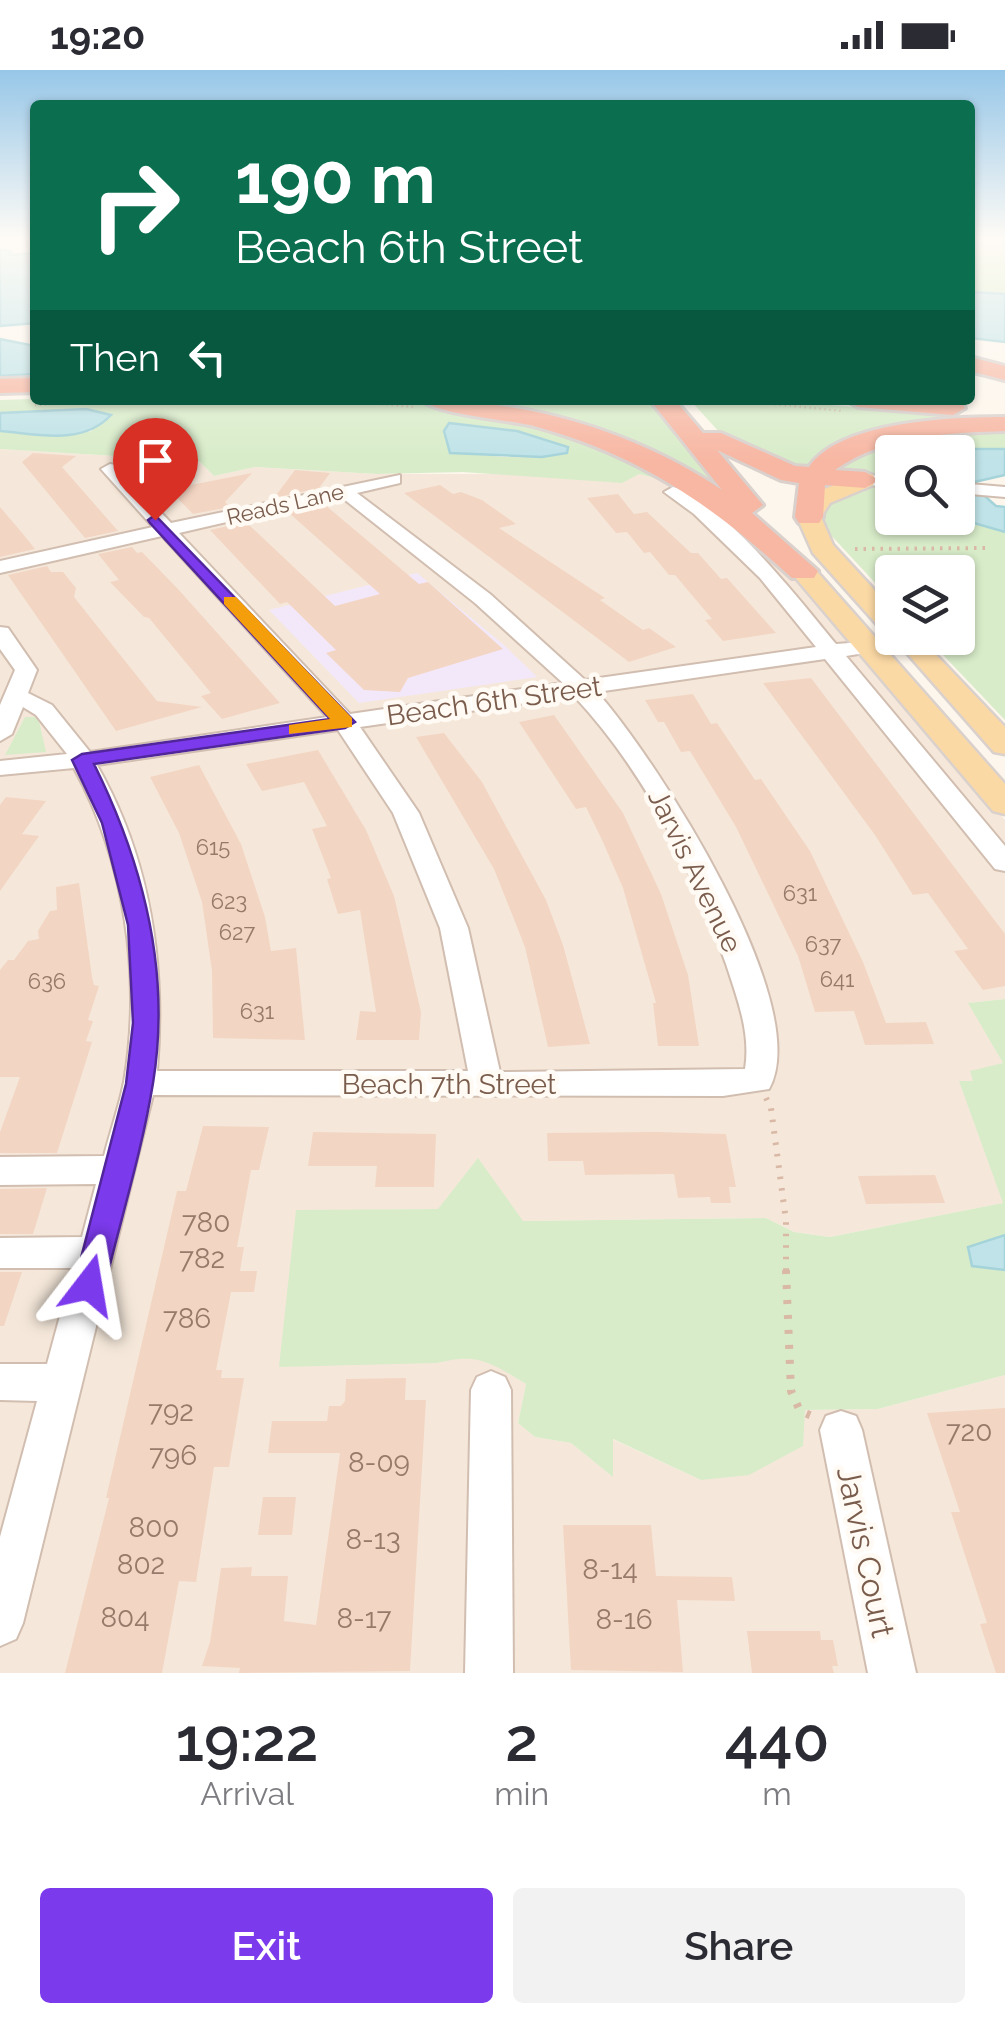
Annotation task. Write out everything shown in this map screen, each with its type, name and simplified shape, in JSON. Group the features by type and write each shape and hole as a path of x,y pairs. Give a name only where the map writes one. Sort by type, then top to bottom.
{"highway":[{"path":"975,365 1005,373"},
{"path":"0,392 30,394"},
{"path":"435,405 546,423 645,458 812,559"},
{"path":"919,405 1005,412"},
{"path":"676,407 812,559"},
{"path":"676,407 712,438 812,559"},
{"path":"809,517 808,490 831,459 881,438 936,426 1005,424"},
{"path":"712,438 770,468 814,477 875,481"}],"main road":[{"path":"875,482 822,498 809,517 812,559 869,646 1005,804"},
{"path":"812,559 875,610"},
{"path":"922,655 1005,745"}],"street":[{"path":"110,470 345,722 406,813 454,928 488,1085"},
{"name":"Reads Lane","path":"0,568 394,478"},
{"path":"975,490 1005,492"},
{"name":"Jarvis Avenue","path":"344,491 527,637 581,688 667,806 720,910 752,997 766,1064 757,1080"},
{"path":"673,492 745,551 1005,863"},
{"path":"0,633 26,670 0,734"},
{"name":"Beach 6th Street","path":"0,768 82,760 869,646"},
{"path":"0,1623 140,1084 146,1023 140,925 112,823 82,760 42,708 16,697"},
{"name":"Beach 7th Street","path":"140,1084 723,1084 757,1080"},
{"path":"0,1171 118,1170"},
{"path":"0,1253 98,1252"},
{"path":"0,1382 65,1383"},
{"path":"490,1673 491,1390"},
{"name":"Jarvis Court","path":"842,1430 892,1673"}],"path":[{"path":"812,559 985,548"},
{"path":"757,1080 771,1108 786,1221 786,1330 791,1391 800,1411 842,1430"}],"shaded area":[{"path":"0,449 199,461 214,476 255,467 377,474 639,474 682,485 797,570 1005,820 1005,999 969,1003 1003,1063 971,1072 974,1082 960,1082 1004,1203 830,1237 794,1232 766,1218 523,1221 438,1209 296,1211 437,1363 462,1356 488,1360 526,1384 518,1423 535,1437 571,1443 612,1476 612,1439 701,1480 805,1410 878,1409 1005,1375 1005,1673 0,1673"},
{"path":"417,573 537,677 359,703 269,610"}],"green space":[{"path":"30,399 30,405 436,405 516,419 610,448 682,485 639,474 622,483 463,472 377,474 255,467 214,476 199,461 0,449 0,431 70,435 92,431 86,409 0,413 0,400","holes":["450,423 517,431 567,453 490,456 446,443 445,430"]},
{"path":"478,405 652,405 735,501 549,420"},
{"path":"695,405 832,405 1004,420 875,435 875,442 808,473 721,434"},
{"path":"1005,427 1005,449 975,450 975,435 924,435"},
{"path":"875,447 875,476 846,475 838,466"},
{"path":"875,487 875,535 975,535 975,523 1005,532 1005,720 943,655 975,655 975,555 875,555 875,583 822,521 823,507 844,490"},
{"path":"25,717 38,717 46,752 5,755"},
{"path":"1005,999 1005,1235 968,1247 973,1266 1005,1270 1005,1375 878,1409 805,1410 803,1446 749,1475 701,1480 613,1439 613,1477 571,1443 535,1437 518,1423 526,1384 474,1359 279,1367 296,1210 438,1209 478,1158 523,1221 766,1218 794,1232 830,1237 1003,1203 959,1081 973,1081 970,1071 1003,1063 968,1003"}],"water":[{"path":"0,312 30,312 30,323 0,326"},
{"path":"975,312 1005,312 1005,342 975,339"},
{"path":"0,339 30,345 30,374 0,376"},
{"path":"86,409 111,415 87,431 73,434 0,431 0,413"},
{"path":"449,423 517,431 568,447 567,453 542,457 450,453 444,431"},
{"path":"975,449 1005,449 1005,475 975,482"},
{"path":"975,487 996,506 1005,507 1005,532 975,523"},
{"path":"1005,1235 1005,1270 972,1266 968,1247"}],"building":[{"path":"33,453 76,456 62,467 118,531 85,538 22,462"},
{"path":"169,461 195,463 170,489 252,473 225,502 230,507 193,514 155,475"},
{"path":"295,470 330,473 319,488 274,498"},
{"path":"440,485 453,494 461,492 482,500 516,524 499,528 605,598 600,600 643,630 649,628 676,647 629,662 404,493"},
{"path":"618,494 634,514 647,512 691,553 698,553 721,579 727,578 776,633 723,641 705,620 712,619 675,575 669,575 650,552 644,553 627,532 616,533 587,498"},
{"path":"324,504 419,584 428,582 503,649 408,678 400,692 364,690 326,653 336,650 287,602 280,604 210,530 246,522 335,606 380,594 288,512"},
{"path":"0,507 23,534 35,549 0,557"},
{"path":"132,547 137,553 142,552 178,589 280,703 222,719 201,696 211,693 149,618 110,582 119,580 98,554"},
{"path":"47,566 51,572 63,572 76,588 74,597 157,701 202,707 116,731 8,575"},
{"path":"811,678 1005,934 1005,986 983,990 954,951 968,949 928,893 913,895 875,835 763,683"},
{"path":"693,694 755,780 761,779 810,851 863,962 886,1023 926,1022 934,1044 865,1045 854,1011 815,1012 798,956 736,827 690,751 681,752 664,722 658,722 645,700"},
{"path":"554,715 623,813 661,894 688,975 699,1046 658,1046 656,1003 623,888 586,807 576,809 519,722"},
{"path":"444,733 482,782 546,900 563,945 590,1044 548,1047 525,947 494,869 416,737"},
{"path":"318,750 366,830 394,896 421,1012 419,1040 356,1040 360,1011 376,1012 360,910 338,914 327,879 331,878 312,829 327,826 304,782 262,791 246,764"},
{"path":"199,765 241,844 265,917 271,951 296,948 305,1040 213,1038 212,971 202,902 179,833 150,777"},
{"path":"6,797 46,801 22,834 39,836 0,891 0,805"},
{"path":"79,883 92,977 94,985 99,986 88,1020 93,1021 86,1041 92,1042 57,1153 0,1153 0,1132 20,1077 0,1077 0,970 8,960 14,960 28,941 39,939 38,931 50,911 57,910 56,887"},
{"path":"203,1126 269,1127 259,1170 251,1170 237,1247 244,1247 240,1271 257,1271 254,1292 231,1292 216,1370 222,1370 221,1378 244,1378 229,1467 214,1467 196,1582 179,1581 162,1673 65,1673 109,1498 177,1191 186,1191"},
{"path":"313,1132 436,1134 434,1187 375,1187 377,1166 308,1166"},
{"path":"547,1133 726,1134 736,1187 729,1187 731,1203 711,1203 710,1197 678,1198 674,1174 585,1175 583,1161 548,1161"},
{"path":"935,1175 945,1203 866,1204 858,1176"},
{"path":"47,1188 33,1234 0,1234 0,1189"},
{"path":"0,1272 22,1272 4,1326 0,1326"},
{"path":"406,1378 405,1400 426,1400 410,1671 239,1673 240,1668 202,1666 210,1642 221,1568 252,1567 251,1576 288,1576 284,1621 316,1625 340,1453 268,1453 272,1421 327,1421 329,1406 341,1406 345,1401 346,1379"},
{"path":"1005,1408 1005,1673 996,1673 980,1624 987,1623 951,1512 960,1512 927,1413"},
{"path":"263,1497 296,1497 292,1535 258,1535"},
{"path":"563,1525 651,1525 656,1576 732,1577 735,1601 677,1600 683,1672 571,1670"},
{"path":"747,1631 820,1631 821,1640 833,1640 838,1666 832,1666 834,1673 752,1673"}],"slow traffic":[{"path":"230,601 345,722 296,730"}],"route":[{"path":"89,1285 140,1084 146,1023 140,925 112,823 82,760 345,722 155,520"}]}
